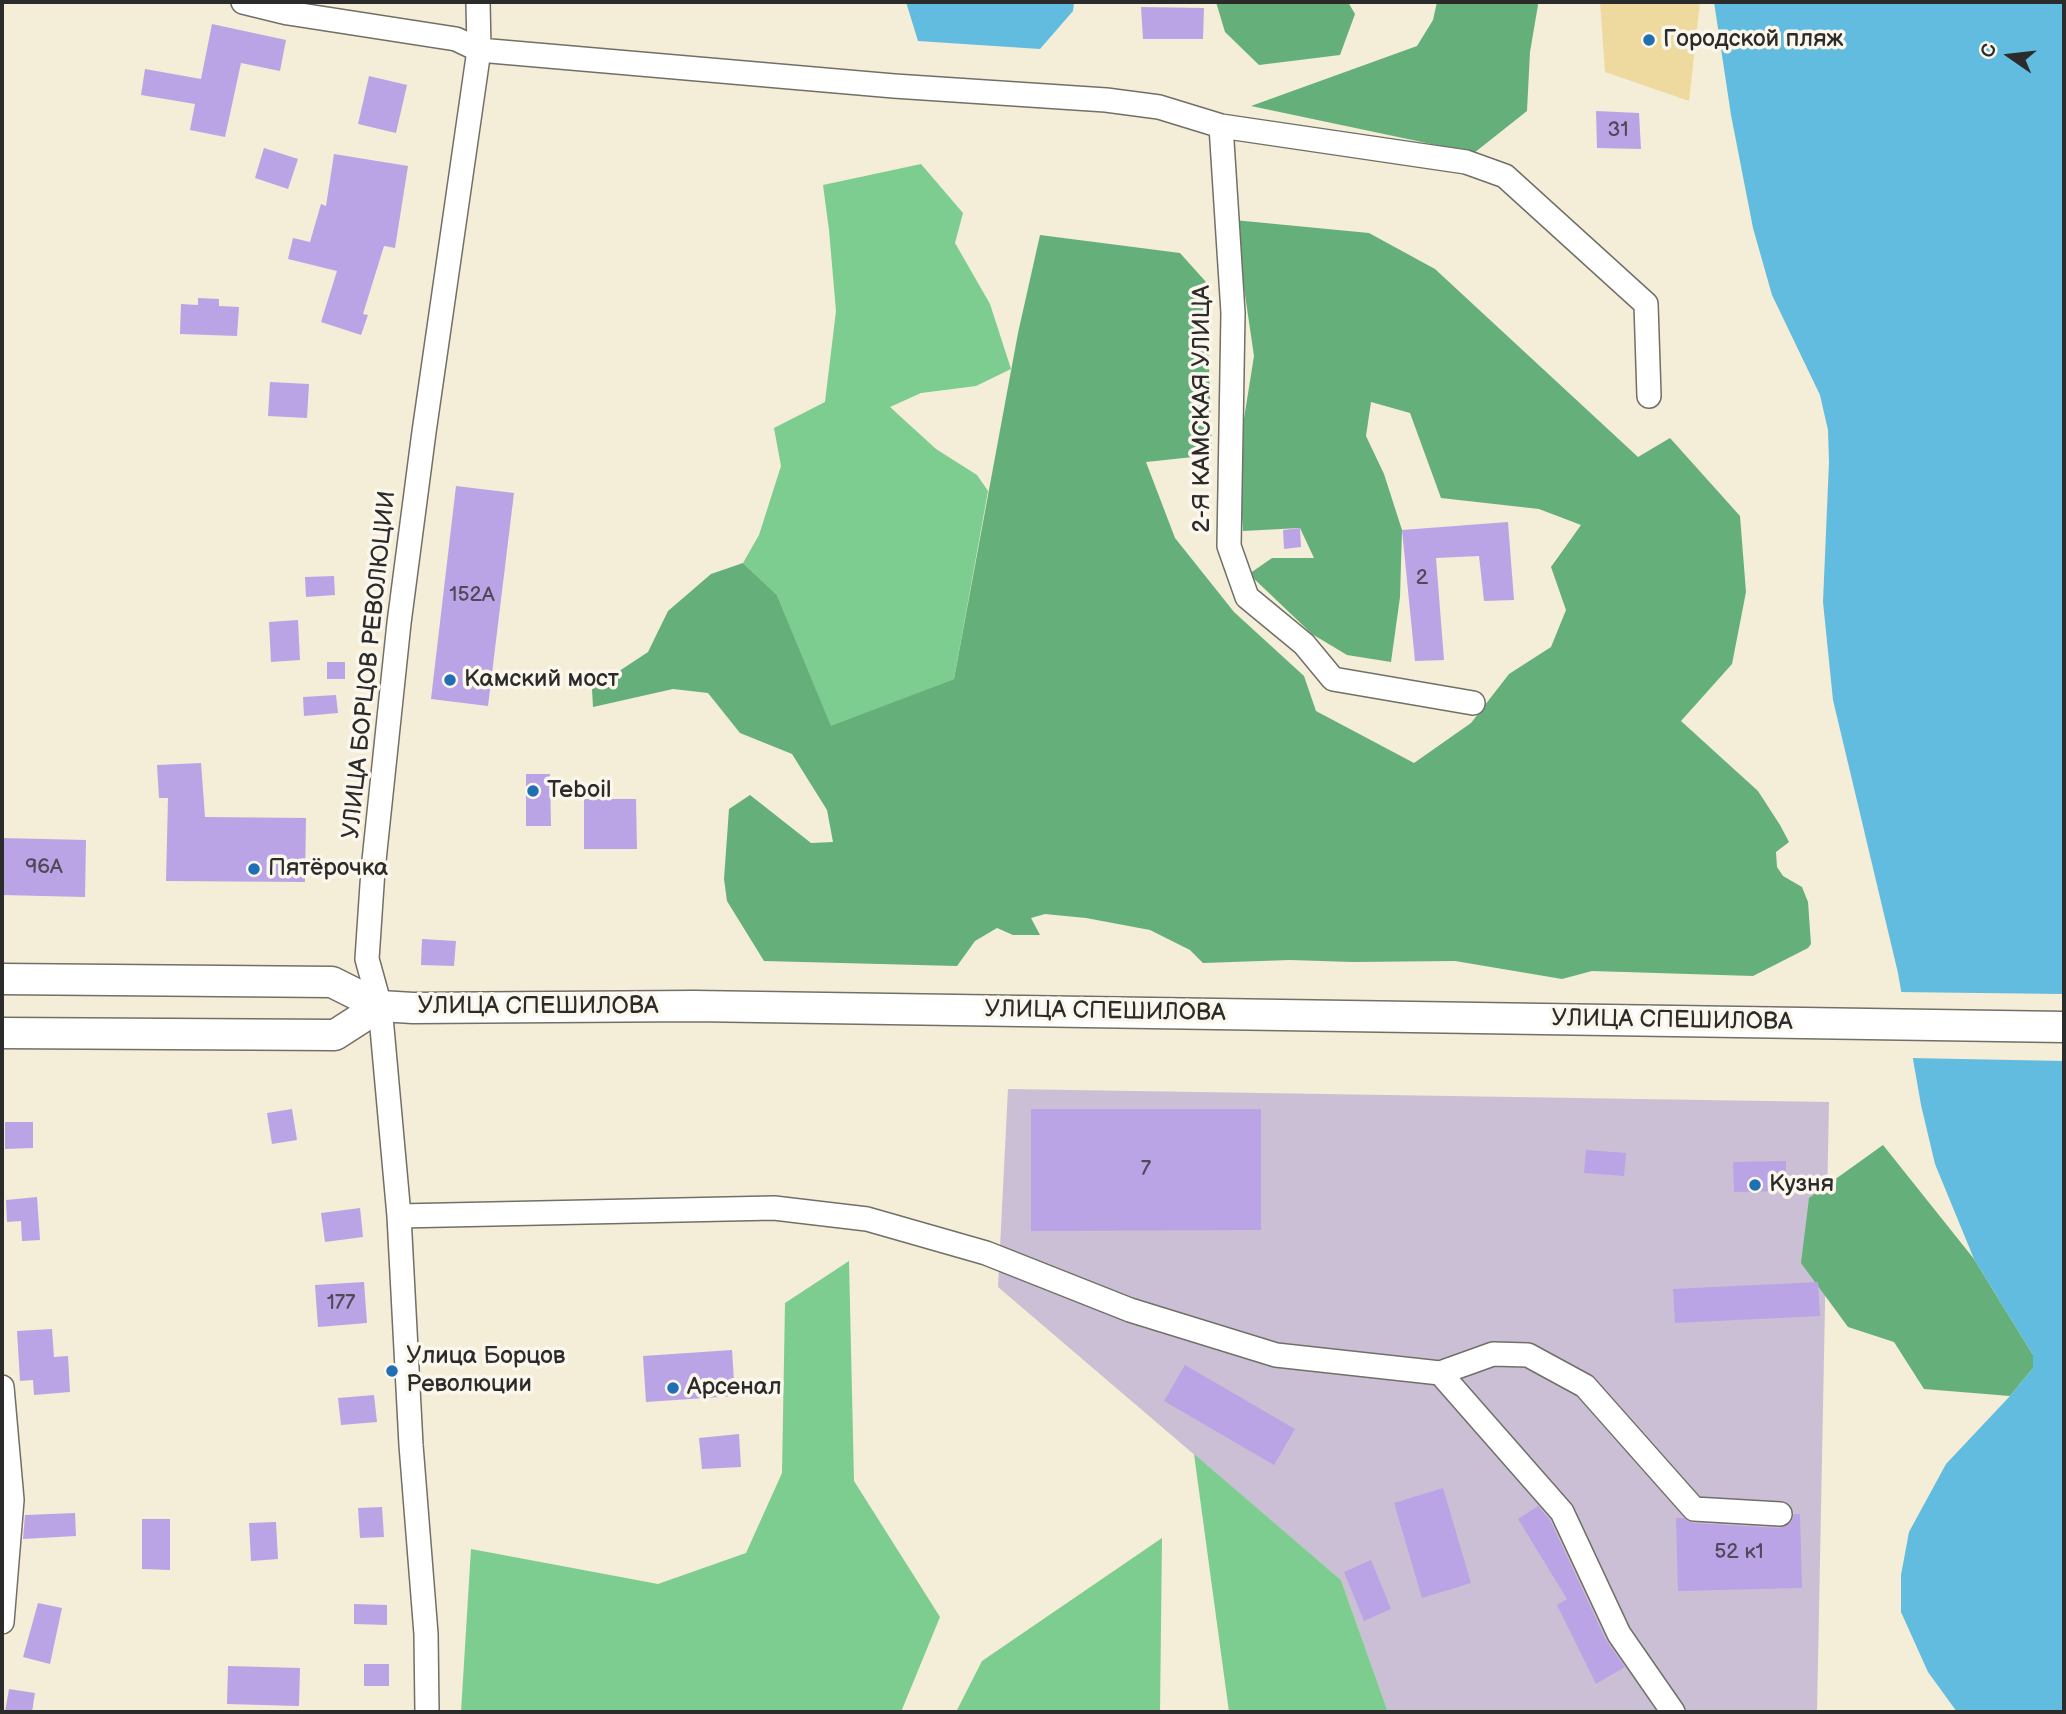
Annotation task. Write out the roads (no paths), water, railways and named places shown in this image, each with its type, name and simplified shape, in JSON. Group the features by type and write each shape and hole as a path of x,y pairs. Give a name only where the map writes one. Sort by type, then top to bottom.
{"main road":[{"name":"УЛИЦА СПЕШИЛОВА","path":"2,979 332,982 380,1006 694,1006 2064,1027"},
{"path":"2,1032 335,1035 380,1006"}],"street":[{"path":"243,2 288,13 456,39 479,50 894,86 1106,100 1159,107 1221,126 1466,162 1505,176 1646,304 1649,396"},
{"name":"УЛИЦА БОРЦОВ РЕВОЛЮЦИИ","path":"427,1712 426,1634 411,1445 399,1216 380,1006 367,959 373,870 399,623 479,50 478,2"},
{"name":"2-Я КАМСКАЯ УЛИЦА","path":"1221,126 1233,313 1229,546 1247,597 1304,644 1333,679 1473,703"},
{"path":"399,1216 774,1208 867,1219 986,1253 1130,1310 1276,1354 1440,1373 1493,1354 1528,1355 1585,1386 1694,1509 1780,1514"},
{"path":"1440,1373 1562,1511 1619,1634 1673,1712"},
{"path":"2,1387 12,1500 2,1622"}],"water":[{"path":"906,2 1074,2 1073,11 1040,49 918,41"},
{"path":"1714,2 2064,2 2064,1712 1957,1712 1928,1672 1901,1612 1901,1575 1909,1532 1946,1464 2033,1368 2033,1355 1974,1259 1935,1164 1921,1105 1898,973 1833,700 1823,602 1828,430 1820,395 1772,295 1753,228 1731,115"}],"place":[{"name":"Городской пляж","path":"1649,40"},
{"name":"Камский мост","path":"450,680"},
{"name":"Teboil","path":"533,791"},
{"name":"Пятёрочка","path":"254,869"},
{"name":"Кузня","path":"1755,1185"},
{"name":"Улица Борцов Революции","path":"392,1371"},
{"name":"Арсенал","path":"673,1388"}]}
